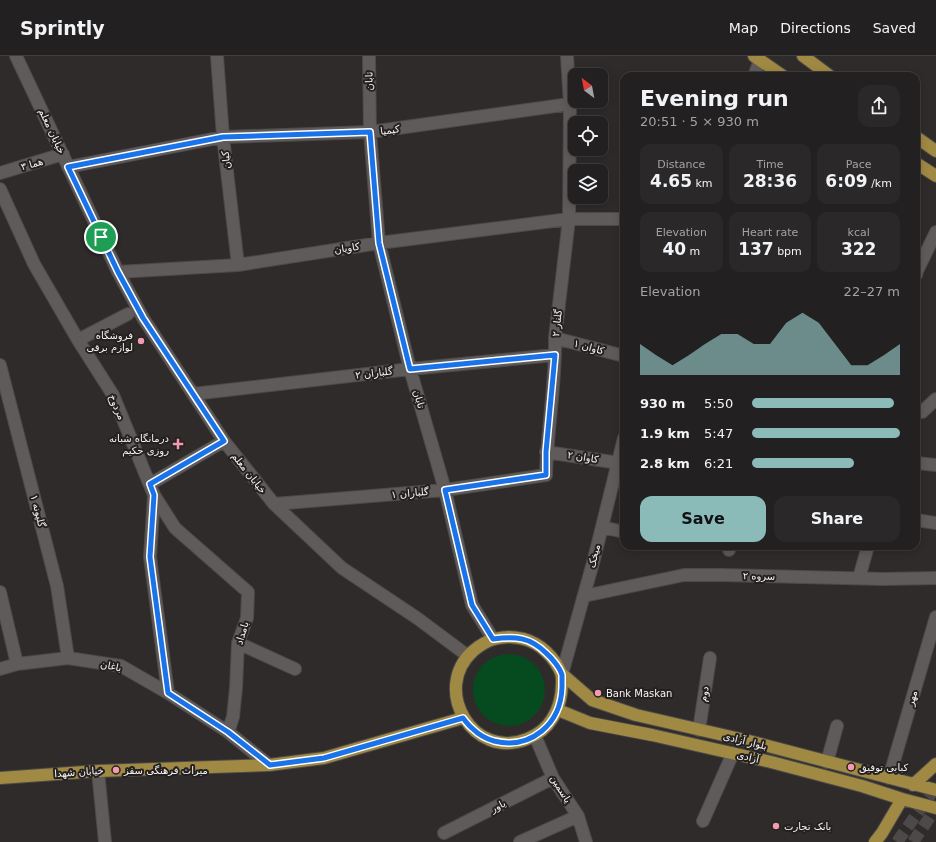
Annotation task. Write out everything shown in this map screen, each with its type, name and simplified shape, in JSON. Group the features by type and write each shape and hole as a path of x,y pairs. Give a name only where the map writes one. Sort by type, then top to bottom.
{"main road":[{"path":"803,56 825,72"},
{"path":"757,58 777,72"},
{"path":"920,140 936,151"},
{"path":"920,166 936,176"},
{"path":"509,637 525,639 539,646 551,657 562,674 562,698 558,710 549,725 536,736 520,742 504,743 488,739 483,736 474,730 463,718 457,703 456,686 459,670 468,656 479,646 493,639 509,637"},
{"name":"بلوار آزادی","path":"562,674 592,700 636,716 748,741 936,790"},
{"name":"آزادی","path":"558,710 590,723 733,753 862,786 936,808"},
{"name":"خیابان شهدا","path":"0,778 98,771 270,765 324,758 463,718"},
{"path":"913,785 936,764"},
{"path":"875,842 902,799"}],"street":[{"name":"خیابان معلم","path":"16,56 64,154 68,167 118,272 143,318 224,441 274,504 342,568 417,618 468,656"},
{"name":"کیان","path":"217,56 223,137 238,265"},
{"name":"تابان","path":"369,56 370,132 379,243 410,369 445,490 472,605 493,639"},
{"name":"گلنار ۲","path":"567,56 568,72"},
{"path":"755,72 757,58"},
{"name":"کیمیا","path":"68,167 223,137 370,132 568,104"},
{"name":"گلنار ۲","path":"546,475 546,452 555,355 555,338 569,219 570,108"},
{"name":"هما ۳","path":"0,173 64,154"},
{"name":"مردوخ","path":"0,189 34,264 78,340 113,395 152,490 150,557 168,693"},
{"name":"کاویان","path":"118,272 238,265 379,243 569,219 620,219"},
{"path":"920,265 936,232"},
{"path":"78,340 128,314"},
{"name":"کاوان ۱","path":"555,338 620,355"},
{"name":"گلباران ۲","path":"193,394 410,369 555,355"},
{"name":"گلپونه ۱","path":"0,365 57,586 68,658"},
{"path":"922,412 936,398"},
{"path":"152,490 224,441"},
{"name":"کاوان ۲","path":"546,452 619,463"},
{"name":"میخک","path":"562,674 620,458"},
{"path":"920,463 936,465"},
{"name":"گلباران ۱","path":"274,504 445,490 546,475"},
{"name":"بامداد","path":"152,490 175,528 248,592 247,618 238,643 233,717 228,732"},
{"path":"920,521 936,523"},
{"path":"602,527 620,531"},
{"path":"859,578 867,550"},
{"name":"سروه ۲","path":"584,596 684,575 721,574 859,578 936,578"},
{"path":"0,592 17,664"},
{"name":"مهر","path":"889,778 936,617"},
{"path":"238,643 295,669"},
{"name":"باغان","path":"0,669 17,664 68,658 121,666 168,693 228,732"},
{"name":"دوم","path":"699,730 710,658"},
{"path":"827,762 837,726"},
{"path":"228,732 270,765"},
{"name":"یاسمین","path":"536,736 553,778 578,816 586,842"},
{"path":"703,821 733,753"},
{"path":"98,771 105,842"},
{"name":"یاور","path":"444,833 553,778"},
{"path":"520,842 578,816"}],"green space":[{"path":"502,654 516,654 523,656 535,664 543,676 545,690 543,704 535,716 523,724 516,726 502,726 495,724 483,716 475,704 473,697 473,683 475,676 483,664 495,656"}],"tunnel":[{"path":"897,842 936,787"},
{"path":"913,842 936,808"}],"place":[{"name":"فروشگاه لوازم برقی","path":"141,341"},
{"name":"درمانگاه شبانه روزی حکیم","path":"178,444"},
{"name":"Bank Maskan","path":"598,693"},
{"name":"کبابی توفیق","path":"851,767"},
{"name":"میراث فرهنگی سقز","path":"116,770"},
{"name":"بانک تجارت","path":"776,826"}],"route":[{"path":"370,132 379,243 410,369 555,355 546,452 546,475 445,490 472,605 493,639 509,637 525,639 539,646 551,657 562,674 562,698 558,710 549,725 536,736 520,742 504,743 488,739 474,730 463,718 324,758 270,765 228,732 168,693 150,557 154,495 150,484 224,441 143,318 101,237 68,167 223,137 370,132"}]}
